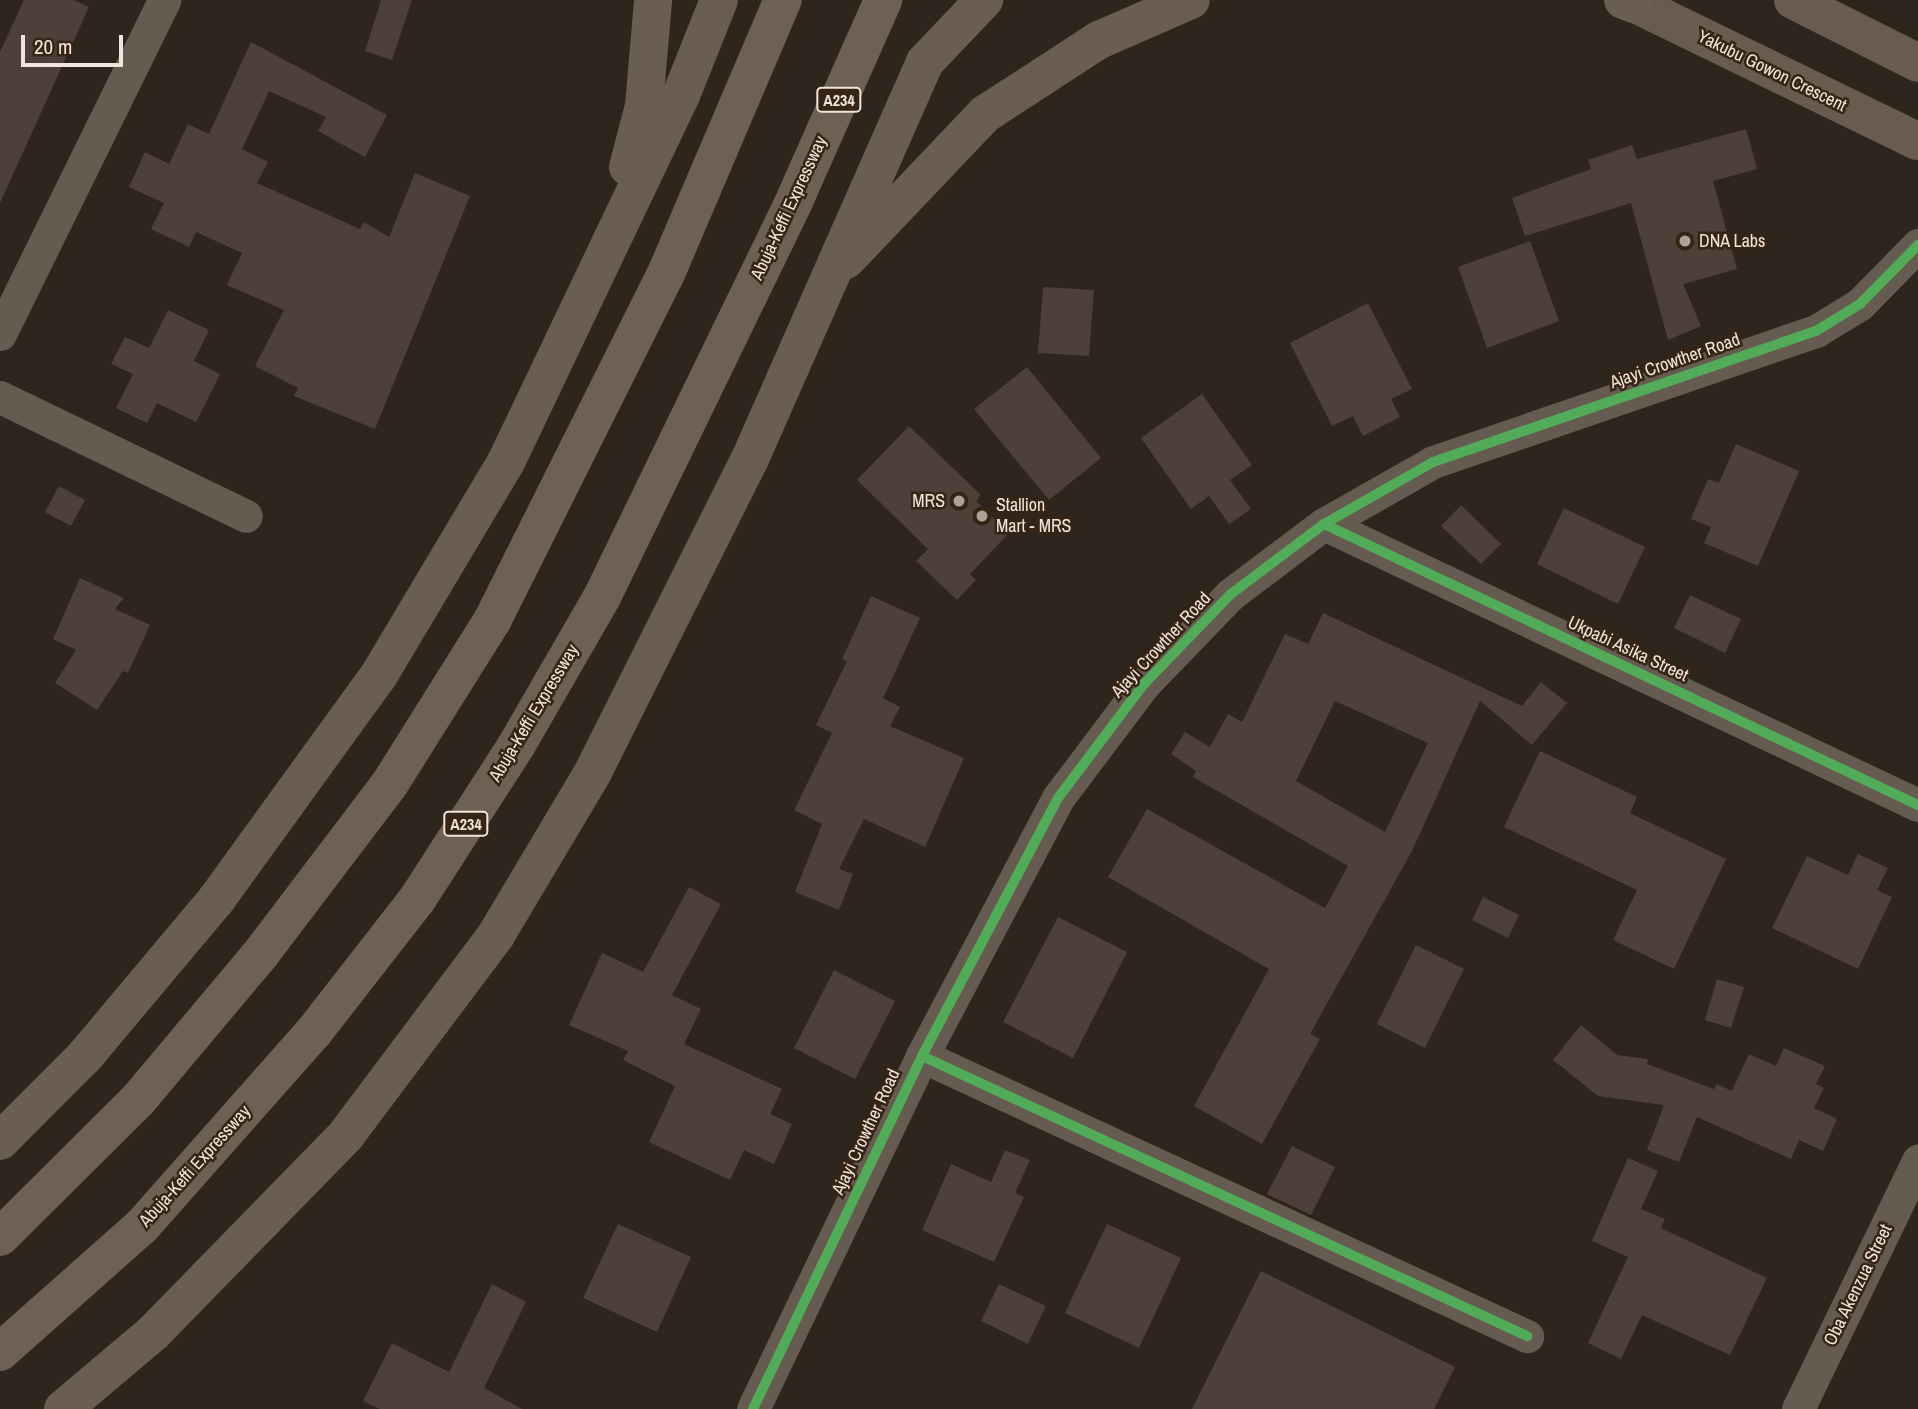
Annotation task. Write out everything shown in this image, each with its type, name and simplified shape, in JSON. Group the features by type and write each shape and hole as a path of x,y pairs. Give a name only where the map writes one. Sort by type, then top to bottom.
{"highway":[{"path":"608,250 644,106 653,0"},
{"path":"0,1141 85,1056 216,900 340,733 506,462 680,98 719,0"},
{"path":"0,1237 138,1100 259,956 389,785 492,621 665,276 783,0"},
{"name":"Abuja-Keffi Expressway","path":"0,1352 142,1226 313,1033 418,898 516,746 602,597 795,199 883,0"},
{"path":"63,1409 154,1332 346,1135 496,935 600,759 749,461 925,62 984,0"},
{"path":"826,282 985,114 1099,40 1191,0"}],"main road":[{"path":"1793,0 1918,63"},
{"name":"Yakubu Gowon Crescent","path":"1628,1 1915,132"}],"street":[{"path":"0,334 164,0"},
{"name":"Ajayi Crowther Road","path":"753,1409 922,1056 1058,798 1136,694 1231,594 1324,524 1433,462 1816,331 1860,304 1918,245"},
{"path":"0,397 246,516"},
{"name":"Ukpabi Asika Street","path":"1324,524 1918,804"},
{"path":"922,1056 1527,1336"},
{"name":"Oba Akenzua Street","path":"1798,1409 1918,1161"}],"building":[{"path":"24,0 74,0 89,7 0,203 0,52"},
{"path":"381,0 412,0 392,60 365,51"},
{"path":"251,42 387,115 365,157 318,131 326,117 269,91 242,149 268,162 257,183 360,229 364,222 389,237 415,173 470,196 375,429 294,396 298,388 255,366 284,310 227,285 242,253 196,232 189,247 151,229 164,203 129,187 145,152 169,164 188,124 209,134"},
{"path":"1746,129 1757,169 1713,181 1737,269 1683,284 1701,326 1668,340 1631,203 1525,236 1512,198 1591,169 1588,160 1632,145 1637,159"},
{"path":"1530,241 1559,321 1487,348 1458,267"},
{"path":"1043,287 1094,290 1089,356 1038,353"},
{"path":"1368,303 1412,389 1391,399 1400,417 1363,436 1353,416 1332,426 1290,343"},
{"path":"168,310 209,330 194,361 220,374 196,422 157,403 147,423 116,408 133,374 111,364 125,337 149,348"},
{"path":"1027,367 1101,458 1049,500 974,409"},
{"path":"1202,394 1252,465 1230,480 1251,509 1229,524 1209,496 1191,509 1141,438"},
{"path":"909,426 981,495 976,501 1009,533 970,574 976,580 957,600 916,561 928,549 857,480"},
{"path":"1736,444 1799,471 1758,566 1704,543 1711,527 1691,519 1708,479 1719,483"},
{"path":"59,486 85,500 71,526 45,512"},
{"path":"1461,505 1501,544 1481,564 1441,526"},
{"path":"1564,508 1645,547 1618,604 1537,564"},
{"path":"80,578 124,598 115,609 150,625 128,673 123,671 97,710 55,683 76,650 53,639"},
{"path":"1690,595 1741,619 1725,653 1674,628"},
{"path":"871,596 920,618 883,698 900,707 890,726 964,758 925,847 864,819 839,869 853,874 839,910 795,892 822,824 794,810 832,733 816,725 847,661 842,659"},
{"path":"1323,613 1522,706 1541,682 1567,703 1532,745 1480,701 1412,851 1310,1034 1320,1039 1262,1144 1194,1106 1269,969 1108,877 1147,809 1325,908 1348,866 1193,777 1196,771 1171,754 1185,732 1210,747 1228,714 1242,722 1285,634 1308,644","holes":["1335,701 1428,743 1385,832 1296,781"]},
{"path":"1540,751 1637,797 1630,813 1726,859 1674,969 1613,940 1637,890 1504,827"},
{"path":"1858,854 1888,868 1877,890 1892,897 1858,969 1772,928 1807,856 1848,875"},
{"path":"689,887 721,904 672,995 701,1009 684,1044 782,1089 770,1114 792,1124 774,1164 744,1150 730,1180 649,1142 675,1086 623,1060 628,1051 569,1025 602,953 643,972"},
{"path":"1483,897 1519,915 1508,938 1472,920"},
{"path":"1058,917 1127,952 1073,1058 1003,1022"},
{"path":"1416,945 1464,969 1425,1048 1377,1024"},
{"path":"834,970 895,1001 855,1079 794,1048"},
{"path":"1717,979 1744,987 1731,1028 1705,1020"},
{"path":"1581,1025 1617,1055 1648,1059 1647,1064 1714,1089 1717,1084 1732,1091 1749,1054 1776,1066 1784,1048 1825,1066 1816,1084 1824,1088 1814,1108 1837,1119 1823,1151 1799,1140 1791,1159 1697,1117 1679,1162 1647,1150 1664,1105 1598,1096 1553,1060"},
{"path":"1292,1146 1335,1167 1311,1215 1267,1194"},
{"path":"1005,1150 1030,1160 1015,1193 1024,1197 994,1262 922,1230 951,1164 991,1182"},
{"path":"1628,1158 1658,1171 1641,1209 1665,1219 1661,1228 1767,1278 1730,1355 1642,1315 1621,1359 1588,1343 1628,1257 1592,1241"},
{"path":"618,1224 691,1257 657,1332 583,1298"},
{"path":"1107,1224 1181,1258 1139,1348 1065,1313"},
{"path":"1261,1271 1455,1367 1434,1409 1192,1409"},
{"path":"492,1284 526,1302 484,1388 522,1409 380,1409 363,1401 392,1343 449,1372"},
{"path":"999,1284 1046,1306 1028,1344 981,1321"}],"cycle path":[{"path":"753,1409 922,1056 1058,798 1144,684 1231,594 1324,524 1433,462 1816,331 1860,304 1918,245"},
{"path":"1324,524 1918,805"},
{"path":"922,1056 1527,1336"}],"place":[{"name":"DNA Labs","path":"1685,241"},
{"name":"MRS","path":"959,501"},
{"name":"Stallion Mart - MRS","path":"982,516"}]}
